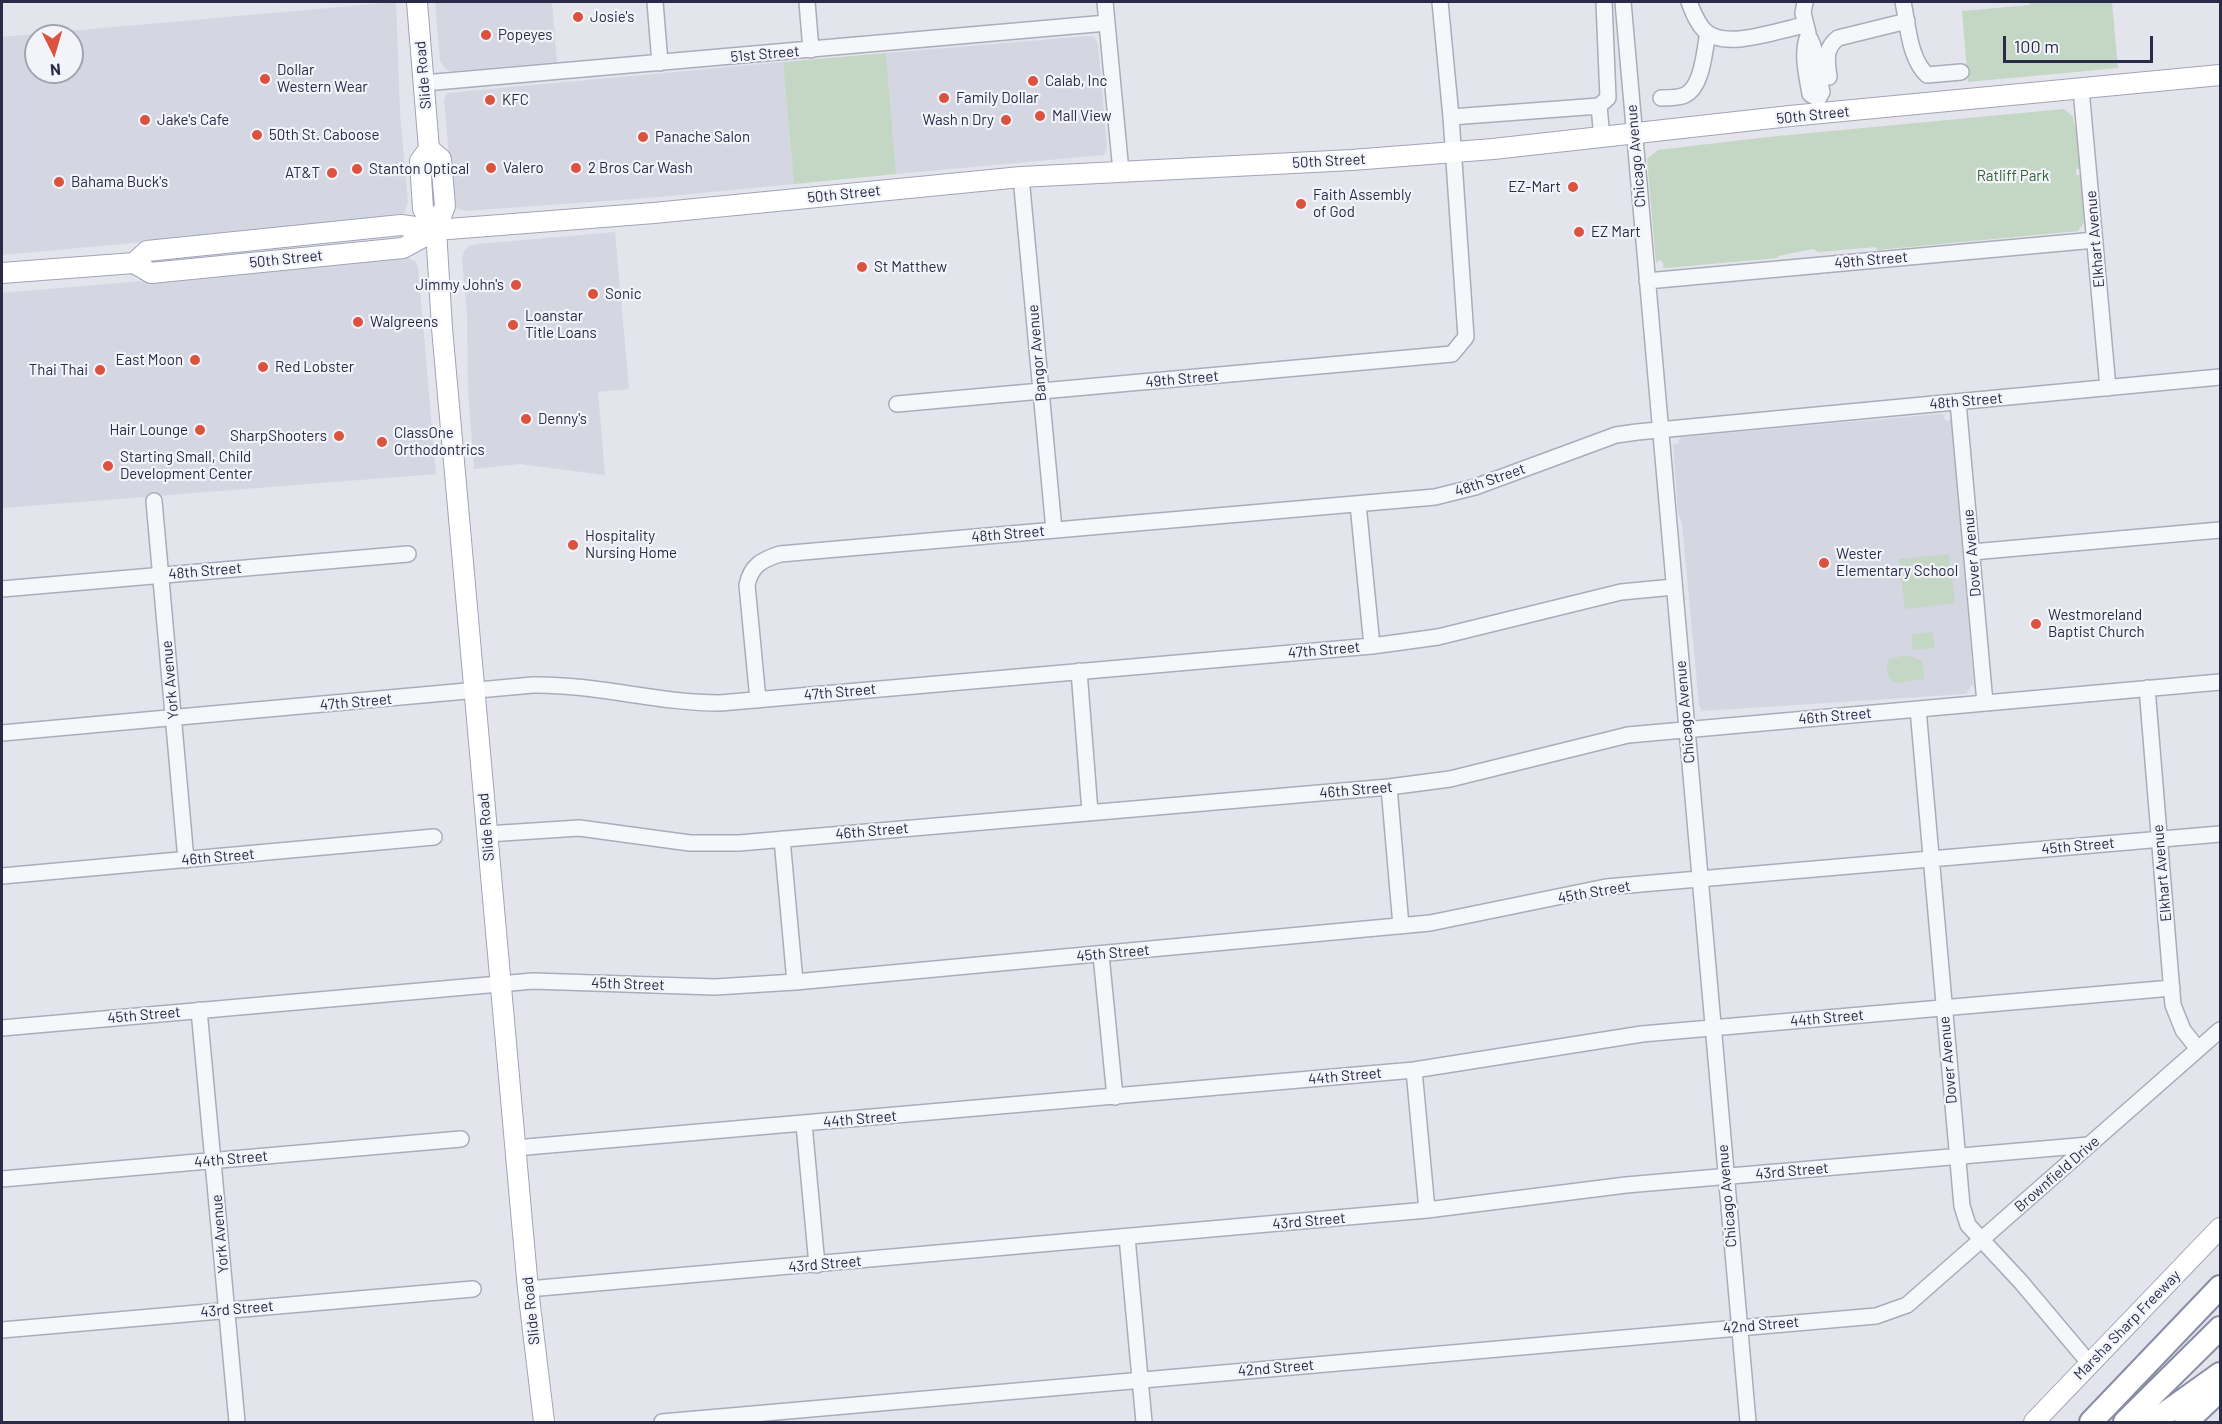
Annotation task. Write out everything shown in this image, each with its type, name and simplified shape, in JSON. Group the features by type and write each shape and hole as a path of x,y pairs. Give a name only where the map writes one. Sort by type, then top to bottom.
{"highway":[{"path":"2091,1422 2220,1287"},
{"path":"2126,1422 2220,1328"},
{"path":"2153,1422 2220,1374"},
{"path":"2186,1422 2220,1390"}],"main road":[{"name":"Slide Road","path":"417,2 429,149 420,161 423,209 436,230 500,984 528,1289 544,1422"},
{"name":"50th Street","path":"2,273 134,263 151,273 403,248 436,230 645,214 1021,177 1451,153 1790,116 2220,75"},
{"name":"Marsha Sharp Freeway","path":"2034,1422 2220,1228"}],"street":[{"path":"656,2 660,63"},
{"path":"807,2 811,50"},
{"path":"1105,2 1121,172"},
{"path":"1440,2 1451,153"},
{"path":"1450,117 1599,106 1608,98 1604,2"},
{"name":"Chicago Avenue","path":"1623,2 1748,1422"},
{"path":"1689,2 1695,17 1708,33 1729,39 1807,31 1803,12 1805,2"},
{"path":"1903,2 1920,68 1927,75 1961,72"},
{"path":"1829,77 1826,53 1830,44 1838,38 1907,21"},
{"name":"51st Street","path":"424,83 1107,23"},
{"path":"1661,98 1684,96 1692,90 1699,76 1708,33"},
{"name":"Elkhart Avenue","path":"2081,89 2108,388"},
{"path":"1599,106 1602,138"},
{"name":"49th Street","path":"897,404 1452,354 1466,337 1451,153"},
{"name":"Bangor Avenue","path":"1021,177 1054,530"},
{"name":"49th Street","path":"1647,281 2096,240"},
{"name":"48th Street","path":"758,700 747,585 750,571 766,558 780,554 1358,504 1457,492 1616,435 2220,377"},
{"name":"Dover Avenue","path":"1958,402 1985,703"},
{"name":"York Avenue","path":"154,501 186,860"},
{"path":"1358,504 1372,646"},
{"path":"1972,552 2220,530"},
{"name":"48th Street","path":"2,589 408,554"},
{"name":"47th Street","path":"2,733 561,684 694,703 758,700 1372,646 1438,637 1621,592 1674,587"},
{"path":"1079,671 1090,812"},
{"name":"46th Street","path":"487,834 579,828 711,844 1389,787 1450,779 1628,735 1686,728 2220,682"},
{"name":"Elkhart Avenue","path":"2147,688 2172,987 2177,1019 2198,1049"},
{"name":"Dover Avenue","path":"1918,709 1962,1206 1968,1225 2090,1364"},
{"path":"1389,787 1401,926"},
{"name":"45th Street","path":"2,1028 500,984 571,981 715,987 795,982 1401,926 1470,916 1606,887 2220,834"},
{"name":"46th Street","path":"2,876 434,837"},
{"path":"782,839 795,982"},
{"path":"1101,955 1115,1097"},
{"name":"44th Street","path":"515,1148 1414,1070 1597,1039 2172,987"},
{"name":"York Avenue","path":"199,1010 237,1422"},
{"name":"Brownfield Drive","path":"1891,1312 1907,1305 2220,1030"},
{"path":"1414,1070 1427,1210"},
{"path":"804,1124 816,1265"},
{"name":"44th Street","path":"2,1179 461,1139"},
{"name":"43rd Street","path":"528,1289 1427,1210 1626,1185 2089,1145"},
{"path":"1127,1237 1144,1422"},
{"name":"43rd Street","path":"2,1330 473,1289"},
{"name":"42nd Street","path":"662,1422 1876,1316 1891,1312"}],"shaded area":[{"path":"396,2 400,113 408,203 403,216 394,219 2,255 2,37 24,35 24,84 84,84 84,30"},
{"path":"435,2 552,2 557,62 451,71 446,69 440,61"},
{"path":"1094,37 1098,44 1107,148 1104,155 896,174 886,53"},
{"path":"783,62 794,184 660,197 465,211 453,204 444,100 447,93"},
{"path":"615,232 629,389 598,392 605,475 520,464 474,469 468,390 467,314 462,261 464,251 469,246 478,244"},
{"path":"408,258 416,262 418,267 436,474 3,508 2,293"},
{"name":"Wester Elementary School","path":"1945,415 1943,418 1948,422 1950,419 1952,424 1974,687 1972,685 1966,694 1702,711 1699,705 1682,524 1678,513 1673,443 1677,445 1681,437"}],"green space":[{"path":"2030,2 2112,2 2118,68 1968,82 1962,11 2030,5"},
{"path":"886,53 896,174 794,184 783,62"},
{"name":"Ratliff Park","path":"2064,109 2073,117 2074,125 2077,126 2081,169 2076,169 2076,175 2081,175 2086,220 2078,231 1877,250 1876,247 1818,252 1813,249 1778,256 1778,258 1665,268 1662,267 1664,264 1660,260 1656,263 1647,159 1658,150 1768,137"},
{"path":"1949,554 1955,603 1905,609 1899,559"},
{"path":"1932,632 1935,648 1912,650 1912,634"},
{"path":"1906,655 1922,661 1924,679 1895,683 1888,672 1889,659"}],"place":[{"name":"Josie's","path":"578,17"},
{"name":"Popeyes","path":"486,35"},
{"name":"Dollar Western Wear","path":"265,79"},
{"name":"Calab, Inc","path":"1033,81"},
{"name":"Family Dollar","path":"944,98"},
{"name":"KFC","path":"490,100"},
{"name":"Mall View","path":"1040,116"},
{"name":"Jake's Cafe","path":"145,120"},
{"name":"Wash n Dry","path":"1006,120"},
{"name":"50th St. Caboose","path":"257,135"},
{"name":"Panache Salon","path":"643,137"},
{"name":"Valero","path":"491,168"},
{"name":"2 Bros Car Wash","path":"576,168"},
{"name":"Stanton Optical","path":"357,169"},
{"name":"AT&T","path":"332,173"},
{"name":"Bahama Buck's","path":"59,182"},
{"name":"EZ-Mart","path":"1573,187"},
{"name":"Faith Assembly of God","path":"1301,204"},
{"name":"EZ Mart","path":"1579,232"},
{"name":"St Matthew","path":"862,267"},
{"name":"Jimmy John's","path":"516,285"},
{"name":"Sonic","path":"593,294"},
{"name":"Walgreens","path":"358,322"},
{"name":"Loanstar Title Loans","path":"513,325"},
{"name":"East Moon","path":"195,360"},
{"name":"Red Lobster","path":"263,367"},
{"name":"Thai Thai","path":"100,370"},
{"name":"Denny's","path":"526,419"},
{"name":"Hair Lounge","path":"200,430"},
{"name":"SharpShooters","path":"339,436"},
{"name":"ClassOne Orthodontrics","path":"382,442"},
{"name":"Starting Small, Child Development Center","path":"108,466"},
{"name":"Hospitality Nursing Home","path":"573,545"},
{"name":"Wester Elementary School","path":"1824,563"},
{"name":"Westmoreland Baptist Church","path":"2036,624"}]}
